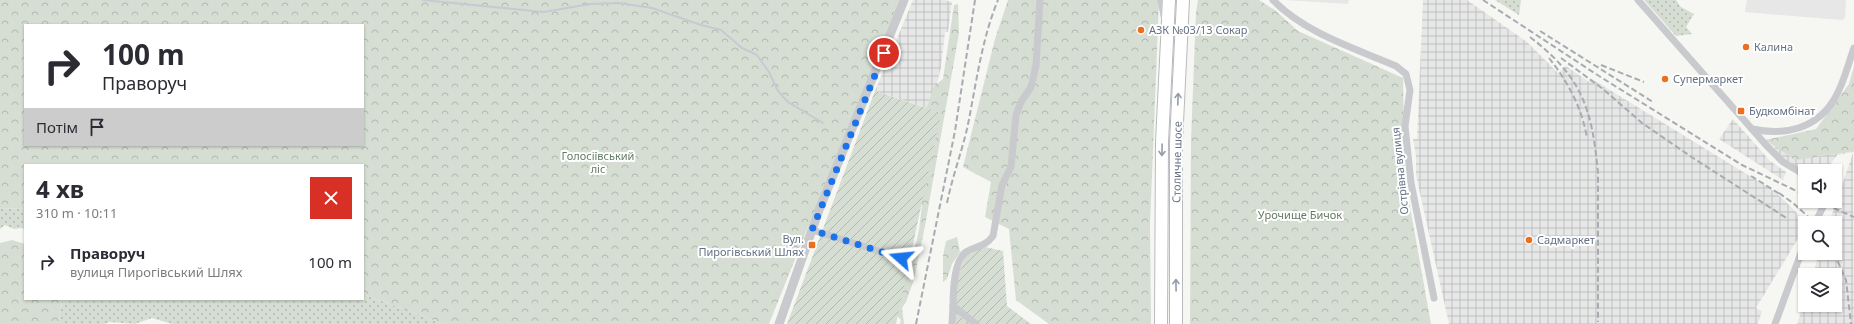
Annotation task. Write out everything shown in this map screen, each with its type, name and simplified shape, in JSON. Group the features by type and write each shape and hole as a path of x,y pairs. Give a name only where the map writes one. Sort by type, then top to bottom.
{"highway":[{"name":"Столичне шосе","path":"1162,324 1162,142 1169,0"},
{"name":"Столичне шосе","path":"1176,324 1176,143 1183,0"}],"street":[{"path":"779,324 812,230 904,0"},
{"path":"952,324 953,286 964,254 988,242 995,229 1002,185 1011,167 1016,115 1021,102 1031,87 1036,66 1040,0"},
{"path":"1161,0 1167,28"},
{"name":"Острівна вулиця","path":"1273,0 1284,11 1304,25 1396,66 1406,74 1410,90 1405,126 1410,183 1434,298"},
{"path":"1638,0 1783,162 1798,171"},
{"path":"1752,128 1765,131 1792,131 1808,125 1822,114 1836,97 1854,48"},
{"path":"812,230 901,258"},
{"path":"1775,324 1798,260"},
{"path":"953,306 976,324"}],"shaded area":[{"path":"913,0 945,0 952,2 948,32 945,32 941,67 932,105 927,108 875,91 887,62 894,61 896,55 893,48"},
{"path":"1285,0 1349,0 1348,4"},
{"path":"1423,0 1467,0 1527,42 1558,73 1566,66 1589,82 1592,79 1774,191 1800,216 1798,216 1798,239 1756,308 1762,311 1758,324 1449,324 1416,175 1416,156 1413,139 1417,139"},
{"path":"1747,0 1846,0 1845,18 1842,20 1745,12"},
{"path":"1854,79 1854,152 1837,155 1831,164 1798,164 1798,168 1779,158 1773,143 1811,137"},
{"path":"1733,119 1770,161 1786,172 1783,180 1719,139"},
{"path":"1853,153 1854,324 1797,324 1801,312 1842,312 1842,268 1815,268 1817,260 1842,260 1842,216 1831,216 1834,208 1842,208 1842,185"}],"green space":[{"name":"Голосіївський ліс","path":"0,0 899,0 769,324 444,324 364,294 364,164 24,164 24,209 0,208"},
{"path":"1008,0 1159,0 1150,224 1151,324 1049,324 1016,300 1009,229 985,217 991,182 963,167 995,39"},
{"name":"Урочище Бичок","path":"1198,0 1259,0 1276,11 1298,31 1403,78 1405,179 1431,324 1190,324 1191,140 1196,12"},
{"path":"1495,0 1521,0 1519,15"},
{"path":"1644,0 1676,0 1681,7 1694,14 1686,27 1692,34 1676,36"},
{"path":"958,4 959,33 925,226 914,279 906,302 902,308 904,324 900,324 901,320 891,309 906,268 913,256 919,230 922,205 903,199 923,119 934,86 943,79 954,5"},
{"path":"1854,66 1854,151 1795,160 1765,140 1816,129 1849,84"},
{"path":"875,91 941,113 896,324 787,324"},
{"path":"0,208 24,209 24,229 14,229 5,225 0,229"},
{"path":"957,237 960,252 952,264 947,279 943,282 943,256 946,241"},
{"path":"12,240 24,244 24,300 63,300 59,314 60,321 65,324 0,324 0,243"},
{"path":"985,247 1003,251 1007,306 1031,324 956,324 951,294 966,254"},
{"path":"364,294 444,324 172,324 152,318 135,324 110,322 104,324 60,324 59,314 63,300 364,300"}],"waterway":[{"path":"423,0 544,12 590,4 619,3 652,8 701,25 721,30 742,48 757,55 769,72 778,91 788,102 823,123"}],"railway":[{"path":"916,324 955,131 975,0"},
{"path":"947,203 967,129 987,31 998,0"},
{"path":"1483,0 1599,76 1742,165 1798,192"},
{"path":"1540,31 1653,102"},
{"path":"1530,37 1548,52 1573,80 1588,112 1598,173 1598,322"},
{"path":"1549,58 1562,76 1578,106 1587,138"},
{"path":"1561,58 1603,89 1642,123 1693,158 1788,219"},
{"path":"1601,65 1644,82"},
{"path":"1751,176 1783,196"},
{"path":"1779,193 1807,216"},
{"path":"1833,208 1854,217"},
{"path":"1837,260 1846,280 1851,324"}],"place":[{"name":"АЗК №03/13 Сокар","path":"1141,30"},
{"name":"Калина","path":"1746,47"},
{"name":"Супермаркет","path":"1665,79"},
{"name":"Будкомбінат","path":"1741,111"},
{"name":"Садмаркет","path":"1529,240"},
{"name":"Вул. Пирогівський Шлях","path":"812,245"}],"route":[{"path":"884,53 812,230 901,258"}]}
